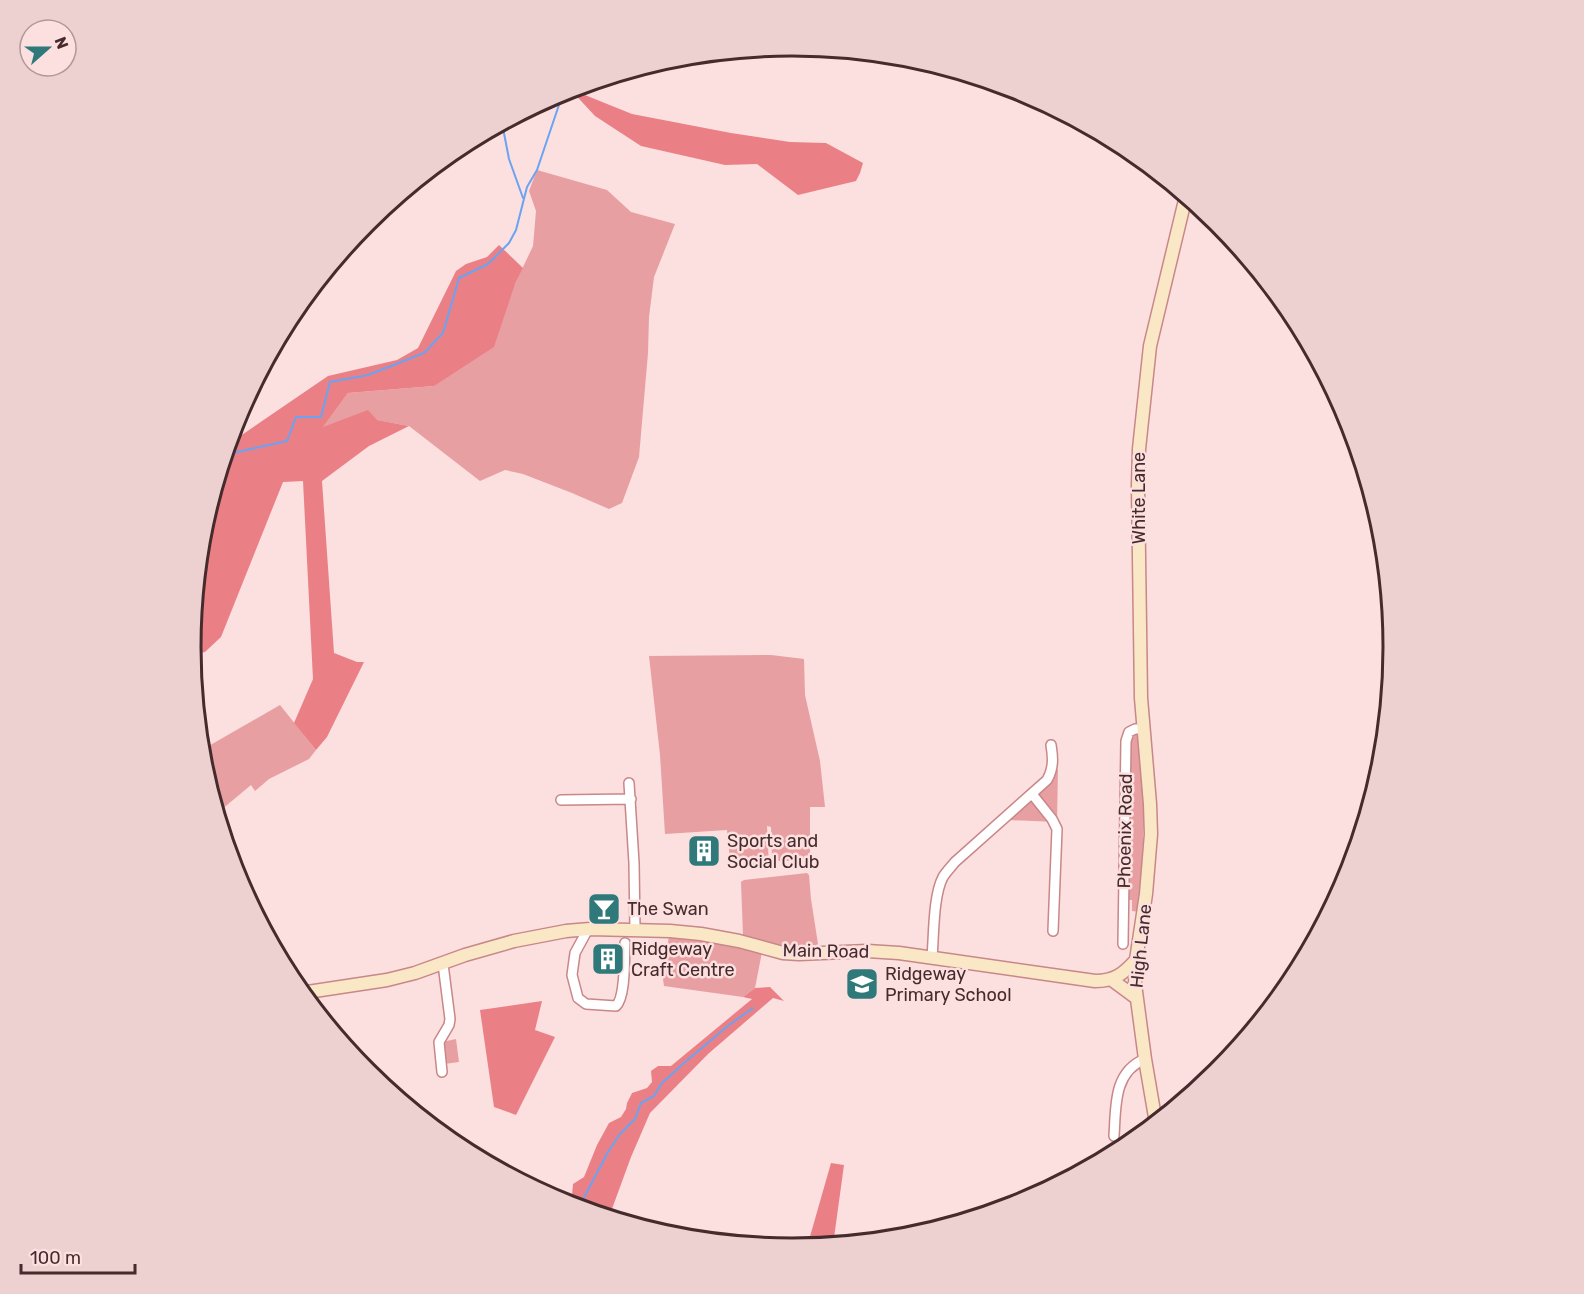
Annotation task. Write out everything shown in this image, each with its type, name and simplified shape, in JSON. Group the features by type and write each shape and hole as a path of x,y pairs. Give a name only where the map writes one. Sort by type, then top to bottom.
{"main road":[{"name":"White Lane","path":"1150,804 1141,699 1138,486 1141,416 1150,346 1184,204"},
{"name":"High Lane","path":"1150,804 1151,834 1146,894 1136,960 1136,997 1154,1114"},
{"name":"Main Road","path":"311,991 387,980 514,941 588,929 635,929 701,934 783,953 867,951 899,953 1084,980 1112,980"},
{"path":"1136,960 1112,980 1136,997"}],"street":[{"name":"Phoenix Road","path":"1123,944 1126,741 1129,732 1143,729"},
{"path":"932,957 937,899 943,877 955,862 1042,786 1051,773 1053,764 1051,745"},
{"path":"629,783 635,929"},
{"path":"1032,794 1057,829 1053,931"},
{"path":"561,800 631,799"},
{"path":"588,929 575,953 572,975 578,998 586,1004 616,1006"},
{"path":"616,1006 620,1002 623,988 625,943"},
{"path":"442,964 450,1019 439,1042 442,1072"},
{"path":"616,1006 621,1015"},
{"path":"1114,1136 1119,1086 1132,1066 1145,1059"}],"shaded area":[{"path":"583,94 632,114 731,133 790,142 826,143 863,163 856,181 798,195 757,164 725,165 641,146 595,116 577,97"},
{"path":"537,170 607,190 631,212 675,224 654,277 639,457 622,503 609,509 523,474 505,470 480,481 409,426 376,420 322,428 348,393 434,386 515,284 533,246 536,211 529,191"},
{"path":"499,245 523,268 515,284 494,347 434,386 348,393 323,427 368,410 377,420 409,426 369,446 322,481 334,653 357,662 364,662 327,737 316,750 294,723 313,679 303,481 283,482 221,637 201,653 206,570 212,532 232,457 240,436 328,376 397,360 418,348 456,271 466,264 487,257"},
{"path":"771,655 804,659 805,695 820,761 825,807 810,807 810,861 772,861 771,827 767,826 769,866 731,869 727,830 665,834 660,755 649,656"},
{"path":"280,705 316,750 309,759 269,779 255,791 251,785 223,808 209,746"},
{"path":"1135,733 1139,735 1144,820 1140,912 1132,911 1132,900 1128,900 1129,741"},
{"path":"1058,769 1057,822 1009,820 1054,773"},
{"path":"807,873 818,944 802,950 781,948 743,936 741,882"},
{"path":"669,935 762,952 755,988 743,997 664,986"},
{"path":"770,987 784,1001 773,998 708,1054 650,1113 612,1210 572,1195 573,1184 584,1177 609,1123 621,1117 632,1093 647,1088 652,1082 651,1071 658,1066 671,1066 752,999 743,997 755,988"},
{"path":"542,1001 535,1030 555,1037 516,1115 494,1107 480,1010"},
{"path":"456,1039 459,1062 444,1064 442,1042"},
{"path":"831,1163 844,1165 834,1237 810,1238"}],"waterway":[{"path":"234,453 287,441 296,417 321,417 330,382 368,375 424,353 443,333 459,278 488,264 509,243 516,230 527,187 537,170 559,104"},
{"path":"504,131 509,159 523,198"},
{"path":"583,1200 608,1152 620,1134 635,1119 641,1103 654,1096 661,1084 684,1063 753,1008"}],"place":[{"name":"Sports and Social Club","path":"704,851"},
{"name":"The Swan","path":"604,909"},
{"name":"Ridgeway Craft Centre","path":"608,959"},
{"name":"Ridgeway Primary School","path":"862,984"}]}
